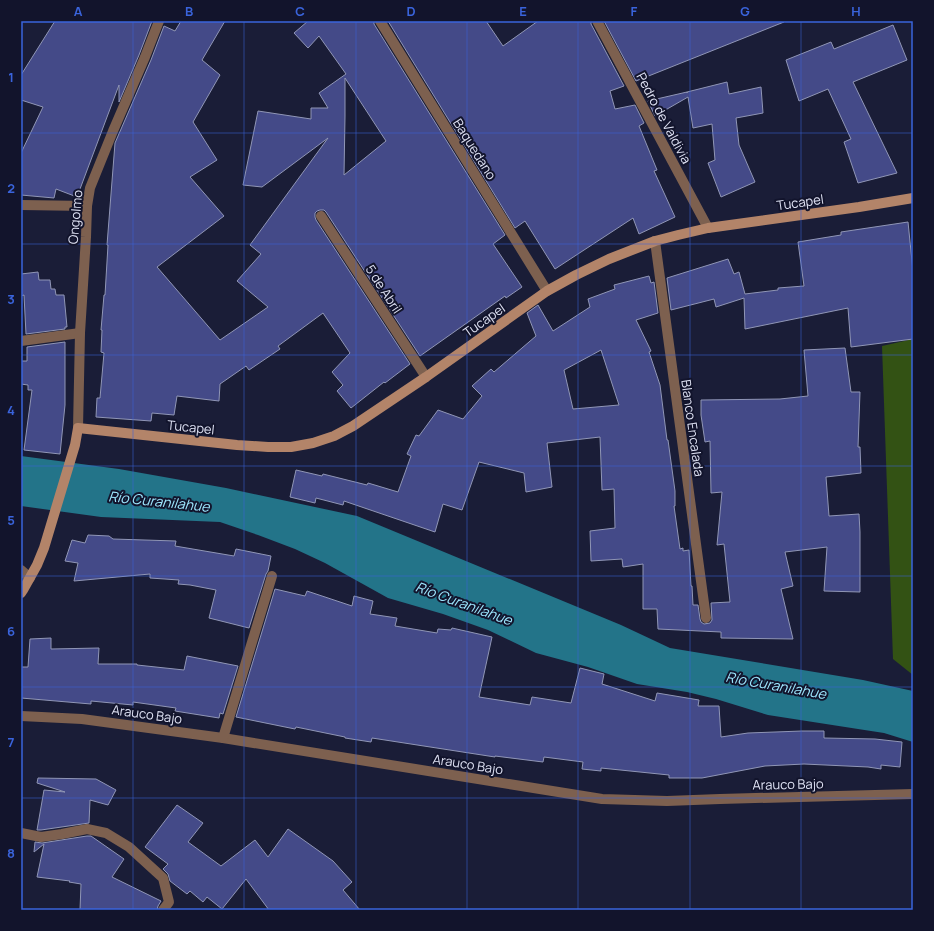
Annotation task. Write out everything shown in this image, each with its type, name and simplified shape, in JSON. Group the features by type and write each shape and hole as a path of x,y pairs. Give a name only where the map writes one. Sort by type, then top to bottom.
{"street":[{"name":"Ongolmo","path":"78,428 80,333 87,206 90,188 159,21"},
{"name":"Baquedano","path":"380,21 548,291"},
{"name":"Pedro de Valdivia","path":"597,21 708,228"},
{"name":"Tucapel","path":"78,428 268,447 291,447 313,443 334,436 353,426 426,377 548,291 576,275 655,241 708,228 859,208 913,198"},
{"path":"21,205 87,206"},
{"name":"5 de Abril","path":"321,216 426,377"},
{"name":"Blanco Encalada","path":"655,241 706,618"},
{"path":"21,341 80,333"},
{"path":"21,593 44,548 75,445 78,428"},
{"path":"21,570 30,578"},
{"path":"223,738 272,576"},
{"name":"Arauco Bajo","path":"21,716 82,719 223,738 602,799 666,801 913,794"},
{"path":"21,833 41,837 87,829 106,833 129,847 163,878 169,902 163,910"}],"green space":[{"path":"913,339 913,675 893,659 882,346"}],"water":[{"name":"Río Curanilahue","path":"21,456 119,469 226,488 357,516 621,625 670,648 863,680 913,691 913,742 884,733 768,715 687,692 637,684 588,667 536,653 488,630 443,614 388,598 325,563 295,549 220,522 101,517 21,506"}],"building":[{"path":"55,21 152,21 119,102 119,85 77,197 56,189 54,198 21,195 21,153 43,107 21,100 21,75"},
{"path":"181,21 225,21 202,60 220,75 193,122 217,160 190,177 224,216 157,267 220,340 268,307 237,281 261,254 250,245 328,138 262,187 243,185 258,111 311,119 311,108 328,108 319,93 346,74 319,36 308,48 294,33 308,21 374,21 374,24 505,235 493,244 522,287 506,298 505,296 420,356 326,212 324,210 320,210 315,213 316,220 410,364 351,408 337,391 343,385 332,372 350,353 323,313 278,346 280,349 249,370 246,366 220,384 219,401 177,396 174,415 152,413 151,421 96,417 97,398 100,398 104,353 101,352 101,330 105,295 107,245 115,143 164,26 175,31","holes":["345,78 386,141 344,175"]},
{"path":"388,21 486,21 503,46 538,21 591,21 591,24 624,86 610,91 615,109 635,105 644,123 639,126 657,170 654,171 675,217 639,234 633,218 555,269 525,221 515,228"},
{"path":"604,21 784,21 784,22 636,81"},
{"path":"893,25 907,60 853,82 897,173 858,183 844,142 851,139 828,89 799,101 786,60 831,42 834,49"},
{"path":"727,82 729,94 761,87 763,113 736,118 739,145 755,182 721,197 708,163 715,160 712,124 693,128 688,97 655,116 648,101"},
{"path":"908,222 913,271 913,339 851,347 848,308 745,329 744,298 716,307 714,299 671,310 667,278 728,259 734,274 739,272 745,294 778,290 778,288 804,286 798,242 841,235 841,232"},
{"path":"38,272 39,280 50,280 51,289 55,289 56,295 64,295 67,327 65,327 65,329 26,334 24,295 21,296 21,274"},
{"path":"649,276 651,283 654,282 658,313 636,320 651,351 649,352 660,385 675,491 674,506 680,549 683,548 683,551 689,550 693,605 698,605 700,619 704,624 710,623 712,620 711,603 730,602 724,544 717,545 722,492 711,493 710,441 705,442 701,415 701,400 780,399 808,396 804,350 845,348 851,392 860,392 858,447 860,447 861,473 826,477 829,516 859,514 860,592 824,591 827,547 785,552 793,586 781,589 793,639 721,638 721,632 658,629 657,609 643,609 643,564 623,567 622,559 591,561 590,531 615,528 614,489 602,490 600,437 547,443 552,487 526,492 524,473 479,462 462,510 443,504 435,532 344,501 343,505 316,498 315,503 290,497 296,470 322,476 323,474 367,485 368,483 398,492 411,456 407,454 416,435 419,436 438,410 463,419 482,396 472,386 491,369 494,372 536,336 527,313 538,305 553,331 590,307 588,299 615,289 614,285","holes":["601,350 619,405 573,409 564,370"]},
{"path":"65,342 65,405 60,454 24,450 32,390 28,390 28,385 21,384 21,361 27,361 27,347"},
{"path":"88,535 109,536 113,539 176,541 175,546 234,556 236,549 271,556 268,571 249,628 209,618 216,590 178,584 179,580 150,578 150,574 74,581 78,563 65,561 72,540 85,543"},
{"path":"275,589 305,596 307,591 352,606 354,596 373,601 370,614 397,618 395,626 437,633 438,629 451,630 452,628 492,637 479,697 530,705 532,697 571,703 580,668 604,674 602,684 655,701 657,693 699,700 698,706 719,706 721,737 748,733 824,731 824,738 875,739 902,742 900,767 881,765 881,769 804,764 765,766 702,778 669,778 669,775 601,768 601,771 582,769 583,762 544,757 543,762 495,757 372,738 371,742 236,717"},
{"path":"51,638 51,649 99,648 98,664 137,664 184,670 187,656 238,666 223,714 220,713 219,718 175,711 176,708 133,702 133,705 91,701 91,704 21,698 21,667 28,667 30,639"},
{"path":"38,778 96,779 116,790 108,805 90,800 89,823 37,830 44,790 65,792 37,783"},
{"path":"177,805 203,823 188,842 221,866 255,840 268,857 288,829 333,861 352,882 343,890 360,910 269,910 246,879 222,909 207,897 203,902 190,891 187,894 170,881 168,874 163,869 168,864 145,847"},
{"path":"91,836 124,859 112,877 161,901 157,910 80,910 81,884 69,882 70,881 37,877 44,844 34,852 35,842 42,843"}]}
